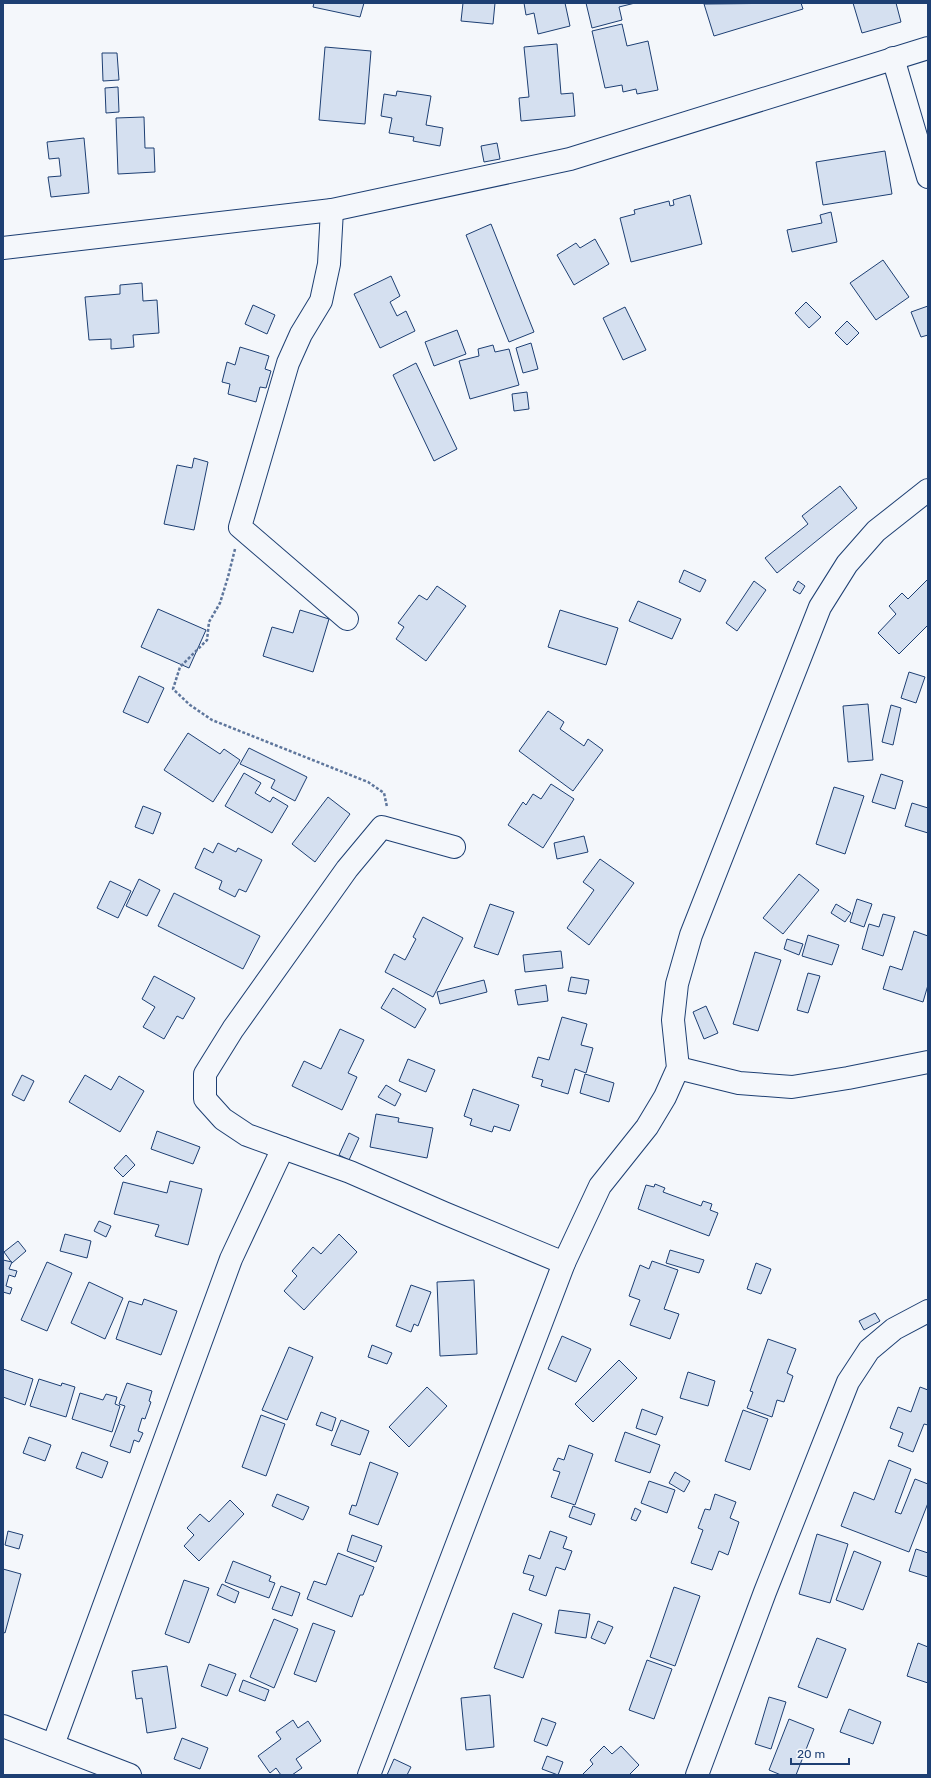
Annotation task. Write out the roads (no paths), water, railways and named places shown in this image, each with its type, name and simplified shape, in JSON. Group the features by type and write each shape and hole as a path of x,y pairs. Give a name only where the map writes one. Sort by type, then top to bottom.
{"street":[{"path":"3,248 332,210 570,159 928,48"},
{"path":"894,58 928,177"},
{"path":"332,210 329,264 321,301 301,334 288,363 240,527 347,619"},
{"path":"369,1775 564,1262 600,1186 647,1127 665,1097 678,1068 673,1020 677,984 691,935 820,607 847,564 876,531 928,490"},
{"path":"454,847 382,827 347,869 233,1029 205,1074 205,1099 223,1119 247,1135 350,1172 444,1213 564,1262"},
{"path":"678,1068 738,1083 792,1087 848,1078 928,1062"},
{"path":"53,1745 232,1259 283,1148"},
{"path":"697,1775 765,1592 848,1382 869,1350 894,1329 928,1311"},
{"path":"3,1726 130,1775"}]}
